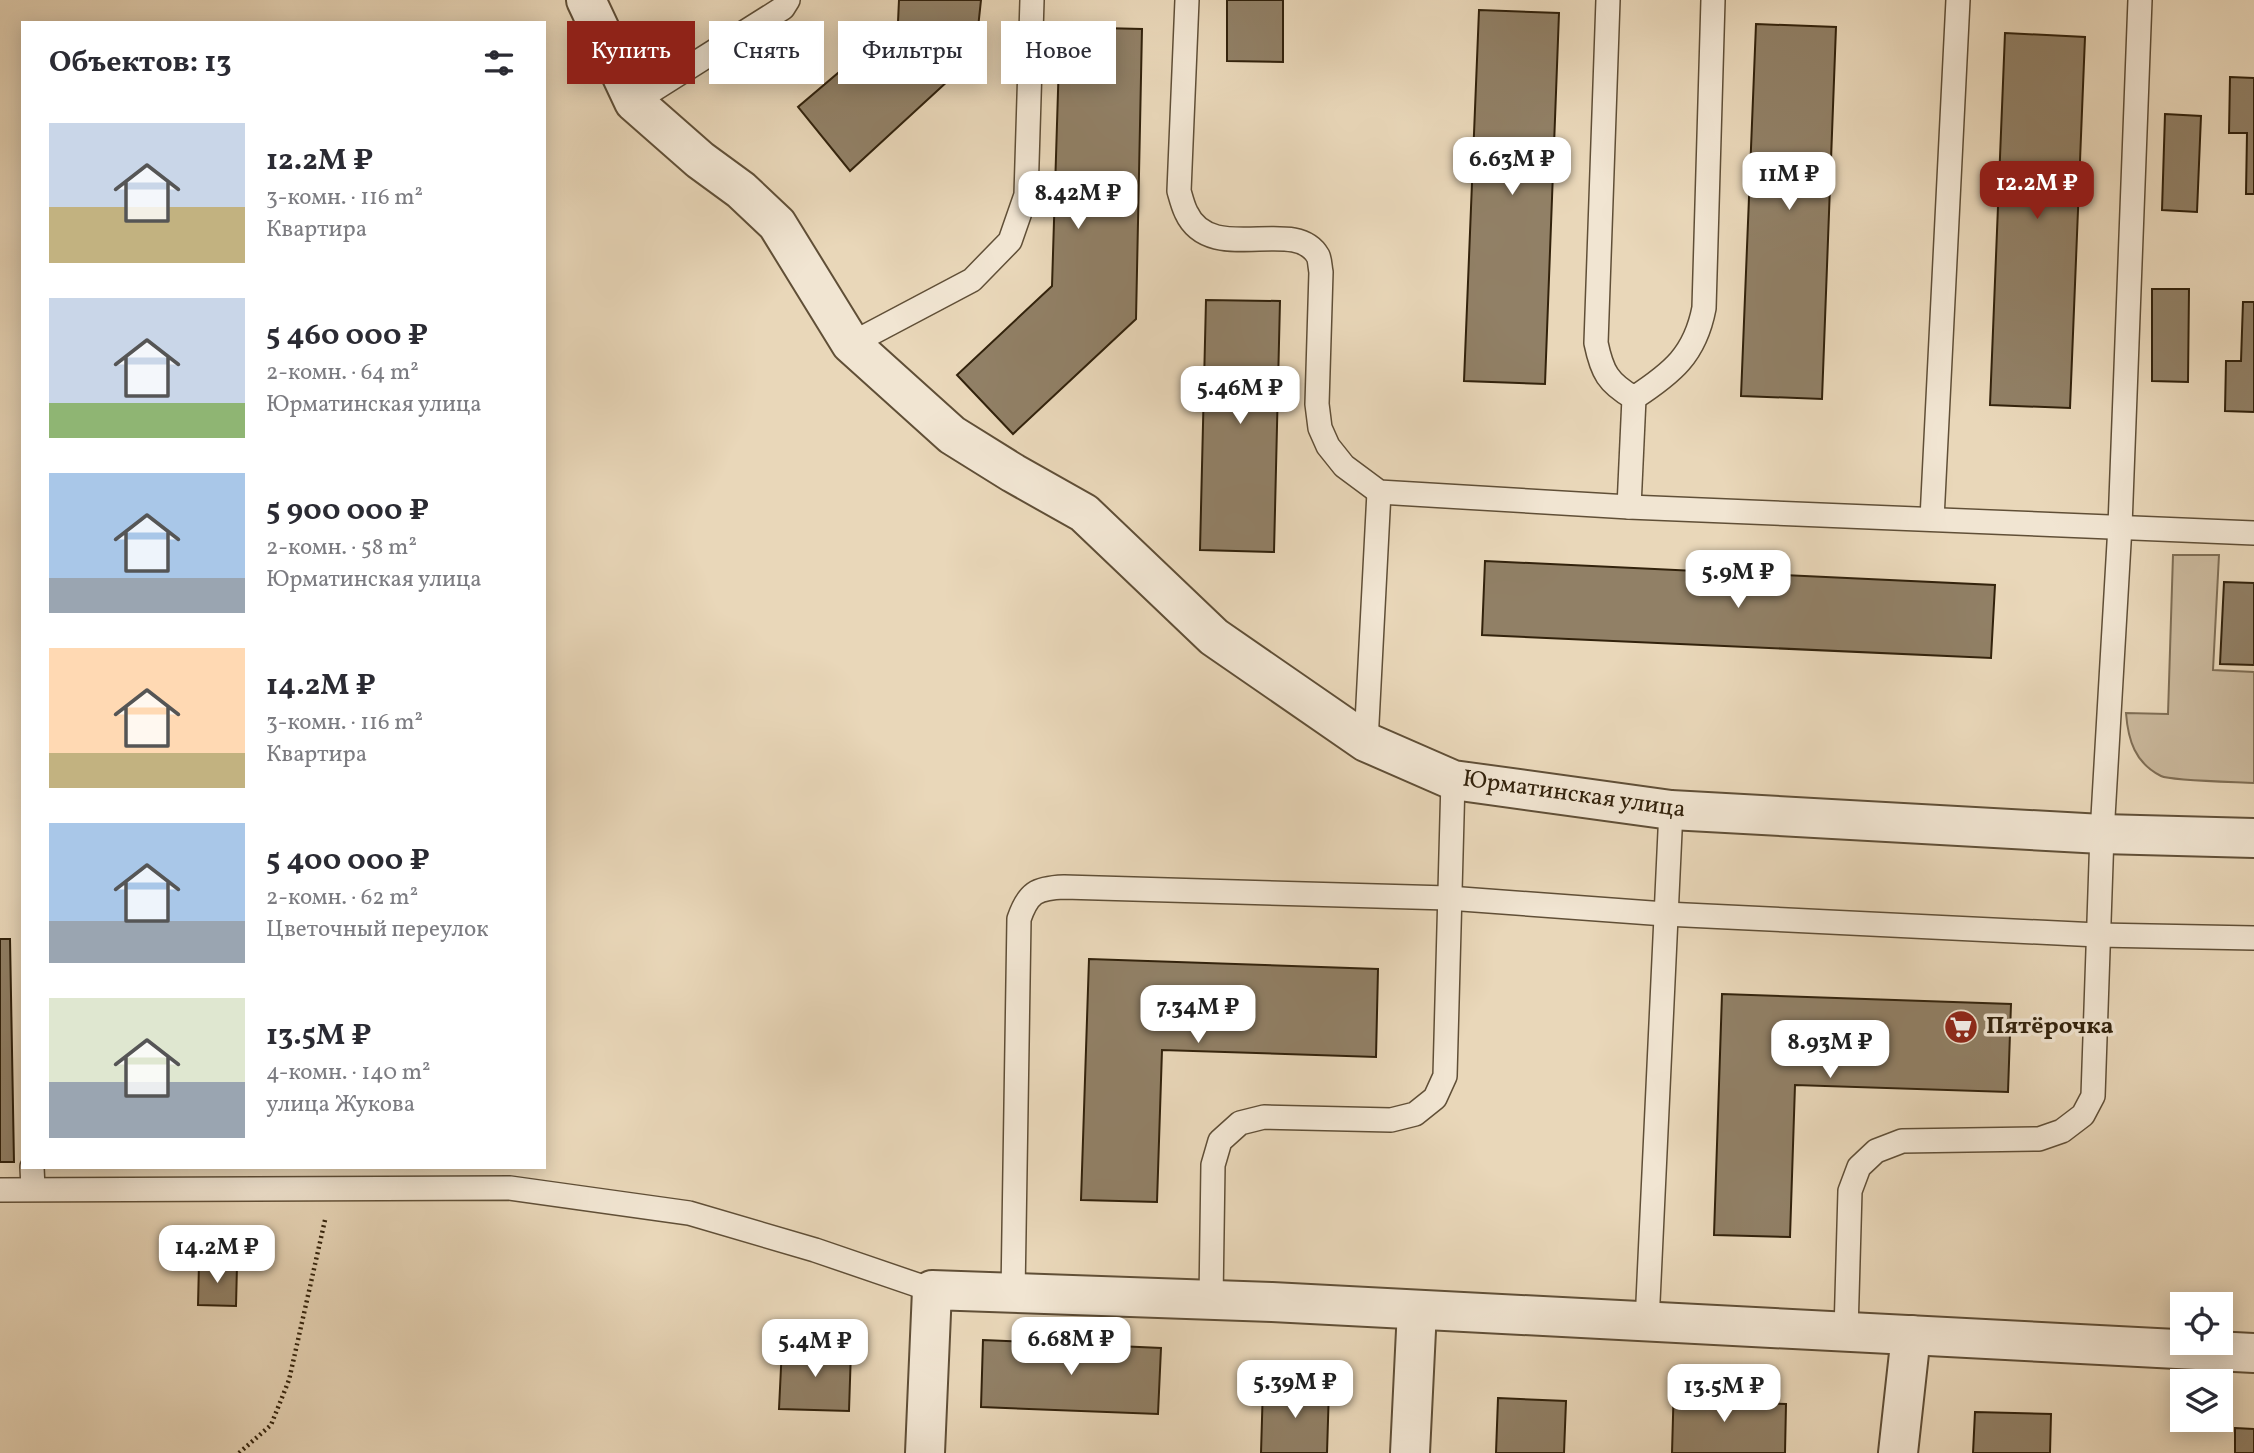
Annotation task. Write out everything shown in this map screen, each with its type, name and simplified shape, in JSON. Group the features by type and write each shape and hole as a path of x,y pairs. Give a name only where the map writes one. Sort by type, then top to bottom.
{"street":[{"name":"Юрматинская улица","path":"586,0 634,102 700,160 741,190 777,224 851,344 952,435 1084,513 1214,637 1366,742 1453,780 1671,810 2102,834 2254,838"},
{"path":"925,1453 932,1290 1211,1300 2254,1353"},
{"path":"1410,1453 1417,1310"},
{"path":"1898,1453 1911,1335"}],"lane":[{"path":"634,102 783,8 788,0"},
{"path":"851,344 972,280 1010,241 1026,195 1032,0"},
{"path":"1187,0 1180,191 1186,214 1200,230 1221,239 1292,240 1307,245 1318,257 1321,272 1317,404 1320,428 1328,446 1345,466 1379,492 1629,507 2254,533"},
{"path":"1608,0 1596,343 1601,365 1615,387 1634,398"},
{"path":"1634,398 1664,379 1688,355 1700,329 1704,308 1713,0"},
{"path":"1932,519 1958,0"},
{"path":"1846,1332 1850,1191 1859,1167 1876,1151 1902,1141 2039,1139 2062,1131 2083,1115 2093,1096 2102,834 2120,526 2140,0"},
{"path":"1629,507 1634,398"},
{"path":"1366,742 1379,492"},
{"path":"1211,1300 1213,1165 1220,1141 1240,1123 1264,1117 1391,1120 1415,1114 1435,1098 1445,1076 1453,780"},
{"path":"1647,1323 1671,810"},
{"path":"1013,1294 1019,919 1026,900 1043,888 1448,898 1665,914 2098,935 2254,938"},
{"path":"0,1190 32,1178 332,1187 510,1188 690,1213 815,1250 932,1290"}],"path":[{"path":"239,1453 271,1425 289,1380 332,1187"}],"shaded area":[{"path":"2173,555 2219,555 2213,670 2254,672 2254,783 2167,778 2152,771 2134,750 2126,713 2168,714"}],"building":[{"path":"899,0 981,0 979,21 898,21"},
{"path":"1227,0 1283,0 1283,62 1227,61"},
{"path":"1479,10 1559,13 1545,384 1464,381"},
{"path":"1756,24 1836,27 1822,399 1741,396"},
{"path":"1116,28 1142,29 1136,319 1013,434 957,375 1052,286 1058,84 1116,84"},
{"path":"2005,33 2085,37 2070,408 1990,405"},
{"path":"838,73 838,84 945,84 850,171 798,107"},
{"path":"2230,77 2254,78 2254,194 2246,194 2247,133 2229,133"},
{"path":"2165,114 2201,116 2197,212 2162,210"},
{"path":"2152,289 2189,289 2188,382 2152,381"},
{"path":"1206,300 1280,301 1274,552 1200,550"},
{"path":"2243,302 2254,302 2254,412 2225,411 2226,361 2241,361"},
{"path":"1485,561 1995,585 1991,658 1482,635"},
{"path":"2224,582 2254,583 2254,665 2220,664"},
{"path":"0,939 10,939 14,1162 0,1162"},
{"path":"1089,959 1378,969 1376,1057 1162,1050 1157,1202 1081,1200"},
{"path":"1722,994 2011,1004 2008,1092 1795,1085 1790,1237 1714,1235"},
{"path":"199,1263 237,1265 236,1306 198,1305"},
{"path":"983,1340 1161,1348 1158,1414 981,1407"},
{"path":"782,1347 851,1350 849,1411 779,1409"},
{"path":"1674,1381 1711,1383 1711,1402 1786,1404 1785,1453 1672,1453"},
{"path":"1263,1385 1329,1388 1327,1453 1261,1453"},
{"path":"1498,1398 1566,1401 1564,1453 1496,1453"},
{"path":"1975,1412 2051,1414 2050,1453 1973,1453"},
{"path":"2235,1428 2254,1429 2254,1453 2235,1453"}],"place":[{"name":"Пятёрочка","path":"1961,1027"}]}
